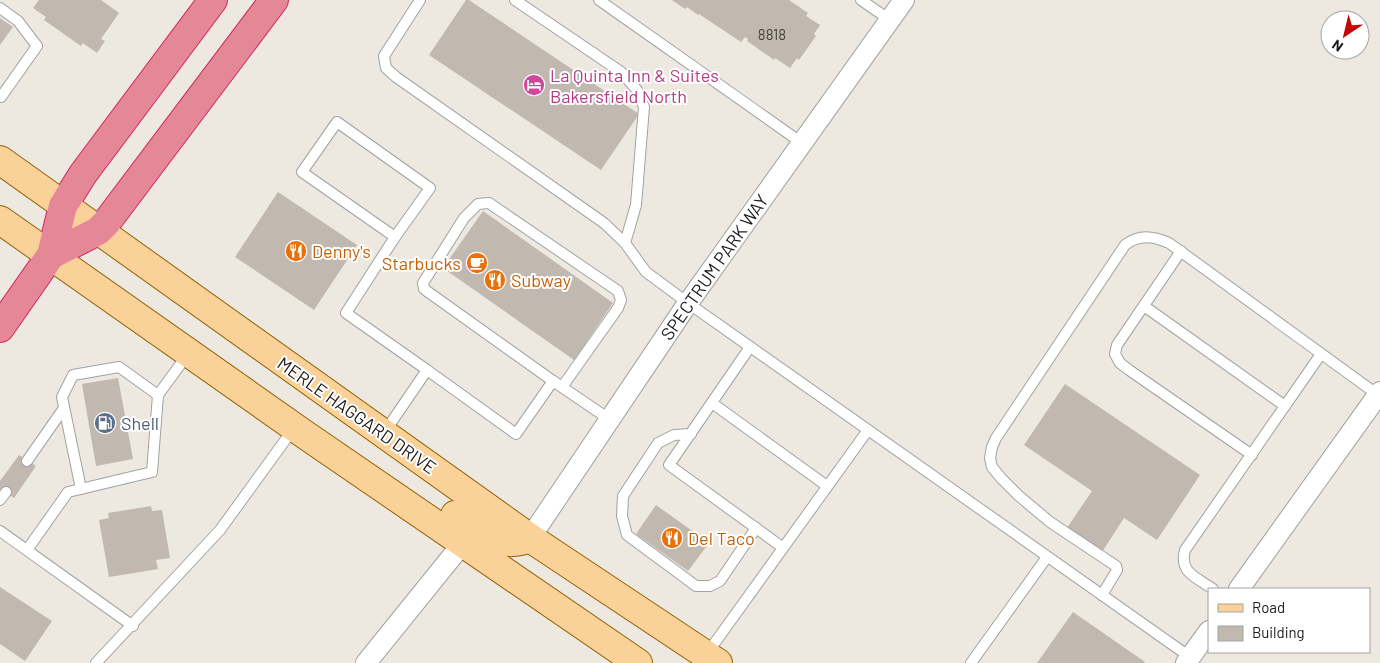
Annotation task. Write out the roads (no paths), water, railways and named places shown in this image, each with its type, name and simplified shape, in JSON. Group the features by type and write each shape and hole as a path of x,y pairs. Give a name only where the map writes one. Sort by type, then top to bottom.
{"highway":[{"path":"0,328 51,255 63,206 94,159 212,0"},
{"path":"51,255 98,231 130,192 274,0"}],"main road":[{"name":"MERLE HAGGARD DRIVE","path":"0,160 530,538 712,659"},
{"path":"0,220 299,431 638,663"},
{"path":"299,431 356,455 387,471 490,537 510,543 530,538"}],"street":[{"name":"SPECTRUM PARK WAY","path":"530,538 688,303 904,0"},
{"path":"1240,588 1379,394"},
{"path":"366,663 464,543"},
{"path":"1188,661 1208,632"}],"lane":[{"path":"420,0 384,56 386,68 396,77 604,223 625,244 646,272 688,303 1102,595 1188,661"},
{"path":"515,0 621,72 637,90 644,107 636,205 625,244"},
{"path":"599,0 802,143"},
{"path":"861,0 890,20"},
{"path":"0,8 18,20 38,46 0,97"},
{"path":"395,237 302,172 337,122 430,188 395,237 346,313 516,434 553,381"},
{"path":"562,387 618,308 621,300 618,291 489,202 478,204 464,218 423,283 424,289 553,381 609,419"},
{"path":"1102,595 1117,570 1116,566 1050,522 1019,496 992,467 990,458 992,447 1001,430 1125,245 1132,240 1145,236 1159,239 1181,251 1379,394"},
{"path":"1181,251 1117,345 1115,354 1120,363 1129,370 1252,455"},
{"path":"1144,306 1285,406"},
{"path":"750,347 669,465 782,547"},
{"path":"27,550 68,492 152,472 158,395 189,353"},
{"path":"1212,588 1186,570 1182,561 1185,550 1322,354"},
{"path":"81,489 62,397 73,375 119,367 158,395"},
{"path":"383,434 427,370"},
{"path":"712,403 827,486"},
{"path":"28,461 64,408"},
{"path":"712,659 782,547 868,430"},
{"path":"96,663 133,626 220,530 299,431"},
{"path":"690,434 674,435 658,443 623,496 622,516 627,535 696,586 710,586 720,581 756,528"},
{"path":"0,531 133,626"},
{"path":"971,663 1048,557"}],"place":[{"name":"La Quinta Inn & Suites Bakersfield North","path":"534,85"},
{"name":"Denny's","path":"296,251"},
{"name":"Starbucks","path":"477,263"},
{"name":"Subway","path":"495,280"},
{"name":"Shell","path":"105,423"},
{"name":"Del Taco","path":"672,538"}]}
